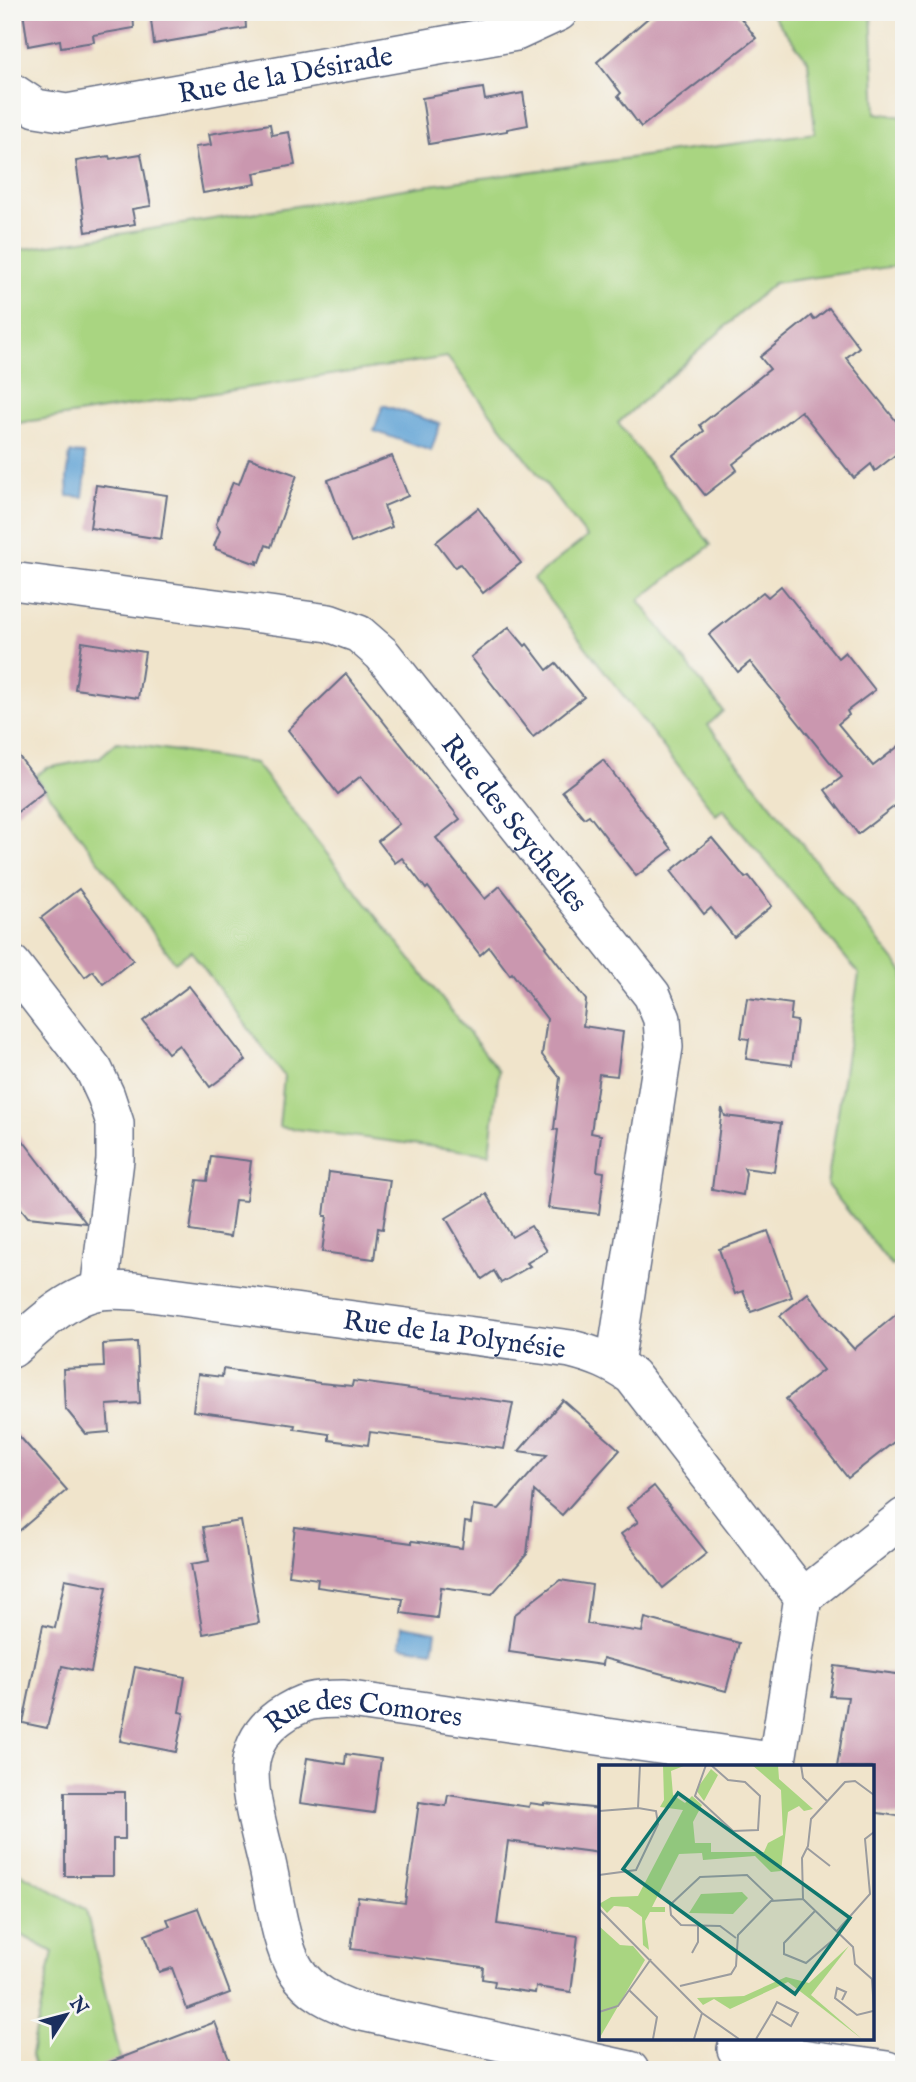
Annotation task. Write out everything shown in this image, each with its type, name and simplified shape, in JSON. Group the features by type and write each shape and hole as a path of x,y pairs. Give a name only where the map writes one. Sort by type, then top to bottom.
{"street":[{"name":"Rue de la Désirade","path":"12,92 36,108 68,113 516,32 559,12"},
{"name":"Rue des Seychelles","path":"12,581 329,623 359,634 382,654 652,995 662,1019 664,1047 615,1364"},
{"path":"12,964 94,1070 115,1123 115,1160 99,1291"},
{"name":"Rue de la Polynésie","path":"12,1349 53,1314 80,1297 99,1291 135,1291 571,1349 597,1355 632,1376 803,1597"},
{"path":"776,1764 803,1597 904,1517"},
{"name":"Rue des Comores","path":"630,2070 357,2011 330,2001 310,1988 295,1968 283,1937 251,1790 251,1761 259,1737 274,1721 295,1706 317,1699 344,1699 776,1764"},
{"path":"735,2052 887,2070"}],"green space":[{"path":"770,12 871,12 876,113 904,117 904,265 774,283 618,423 711,545 639,600 723,711 708,725 904,973 904,1257 892,1266 827,1185 859,974 723,809 716,815 533,579 587,537 447,357 12,424 12,251 416,187 815,133 808,61"},
{"path":"117,742 255,763 499,1071 489,1154 279,1127 284,1076 191,951 175,962 35,776 47,768 99,758"},
{"path":"12,1868 86,1910 123,2070 35,2070 31,2054 53,1952 12,1930"}],"water":[{"path":"383,405 440,424 431,451 374,431"},
{"path":"70,453 84,454 86,473 83,497 68,496"},
{"path":"402,1626 436,1632 433,1651 400,1646"}],"building":[{"path":"23,12 133,12 134,28 93,35 94,42 61,47 60,40 28,46"},
{"path":"150,12 245,12 246,28 154,44"},
{"path":"655,12 736,12 756,38 641,127 618,96 621,93 597,62"},
{"path":"483,88 485,100 523,93 528,125 429,144 422,98"},
{"path":"270,124 272,135 289,132 295,165 254,173 256,184 203,193 195,147 211,145 209,134"},
{"path":"141,154 151,206 132,209 135,224 86,232 76,161"},
{"path":"829,308 859,347 846,358 904,431 904,448 875,471 871,464 854,478 801,411 733,464 737,470 705,495 673,455 704,431 700,425 770,369 760,357 811,316 814,320"},
{"path":"392,456 408,496 384,506 392,527 351,543 328,480"},
{"path":"249,458 297,475 271,547 266,545 257,564 214,546 220,531 216,524 233,482 239,484"},
{"path":"96,485 167,495 161,539 90,528"},
{"path":"478,508 521,563 483,593 460,564 455,567 436,542"},
{"path":"781,586 838,658 845,652 875,690 847,711 849,715 838,724 873,766 904,742 904,799 858,834 825,790 842,777 750,662 738,672 709,635 763,592 768,597"},
{"path":"509,627 525,646 527,644 547,670 556,663 584,697 533,737 471,657"},
{"path":"82,642 145,652 138,698 75,689"},
{"path":"346,674 460,819 436,838 485,899 500,886 547,946 545,947 586,1000 583,1026 623,1032 617,1076 599,1074 591,1133 601,1135 597,1171 604,1172 599,1214 548,1208 558,1130 554,1129 560,1078 542,1055 547,1019 489,947 480,955 428,887 426,889 402,858 395,863 378,841 399,824 361,776 338,794 288,730"},
{"path":"12,747 45,791 12,816"},
{"path":"603,760 672,849 636,876 589,815 584,818 562,791"},
{"path":"712,838 745,878 749,876 772,906 734,937 711,908 704,914 671,871"},
{"path":"79,889 133,960 103,984 93,971 85,977 41,918"},
{"path":"189,986 246,1060 210,1087 179,1045 168,1053 143,1021"},
{"path":"747,998 792,1004 790,1020 797,1021 792,1065 746,1059 749,1039 741,1038"},
{"path":"722,1108 725,1116 781,1123 774,1172 744,1168 746,1173 743,1195 712,1189"},
{"path":"12,1126 86,1223 28,1217 12,1197"},
{"path":"211,1156 251,1161 246,1201 235,1200 230,1237 190,1231 197,1180 207,1181"},
{"path":"329,1172 390,1180 383,1229 378,1228 374,1259 322,1252"},
{"path":"486,1194 512,1237 531,1226 547,1251 527,1263 530,1266 501,1283 494,1271 482,1279 446,1218"},
{"path":"768,1231 792,1297 751,1312 743,1291 735,1294 719,1249"},
{"path":"808,1293 854,1349 904,1308 904,1434 848,1478 786,1399 823,1370 780,1316"},
{"path":"137,1342 140,1403 107,1405 109,1432 86,1434 65,1408 63,1369 104,1367 103,1344"},
{"path":"223,1369 352,1386 353,1381 513,1403 504,1449 370,1432 368,1445 329,1440 329,1434 294,1429 295,1425 193,1411 198,1374 222,1377"},
{"path":"563,1400 620,1450 562,1515 534,1491 527,1554 492,1594 441,1587 437,1618 401,1613 403,1599 317,1587 318,1579 289,1575 295,1527 462,1548 465,1522 471,1523 473,1505 499,1509 547,1455 519,1451"},
{"path":"12,1428 67,1490 12,1537"},
{"path":"654,1486 707,1553 663,1588 621,1534 638,1522 627,1508"},
{"path":"241,1521 259,1623 203,1634 191,1564 209,1561 203,1527"},
{"path":"65,1579 107,1587 91,1672 62,1666 47,1728 23,1723 43,1625 55,1628"},
{"path":"560,1580 592,1585 587,1624 642,1632 645,1618 739,1643 726,1691 603,1658 602,1665 509,1652 514,1615"},
{"path":"835,1666 904,1675 904,1817 874,1812 874,1765 837,1765 848,1697 830,1696"},
{"path":"135,1667 185,1677 179,1712 184,1713 176,1752 120,1741"},
{"path":"346,1754 381,1759 374,1813 300,1803 307,1758 345,1764"},
{"path":"65,1792 125,1792 125,1839 113,1839 113,1876 65,1876"},
{"path":"448,1795 529,1807 530,1803 544,1803 599,1809 599,1853 508,1841 497,1924 578,1936 571,1992 536,1987 535,1993 494,1987 495,1981 482,1979 483,1967 351,1949 358,1897 405,1903 419,1802 446,1806"},
{"path":"198,1908 230,1993 187,2009 172,1968 159,1972 145,1935 170,1926 167,1919"},
{"path":"215,2022 233,2070 97,2070 97,2067"}]}
